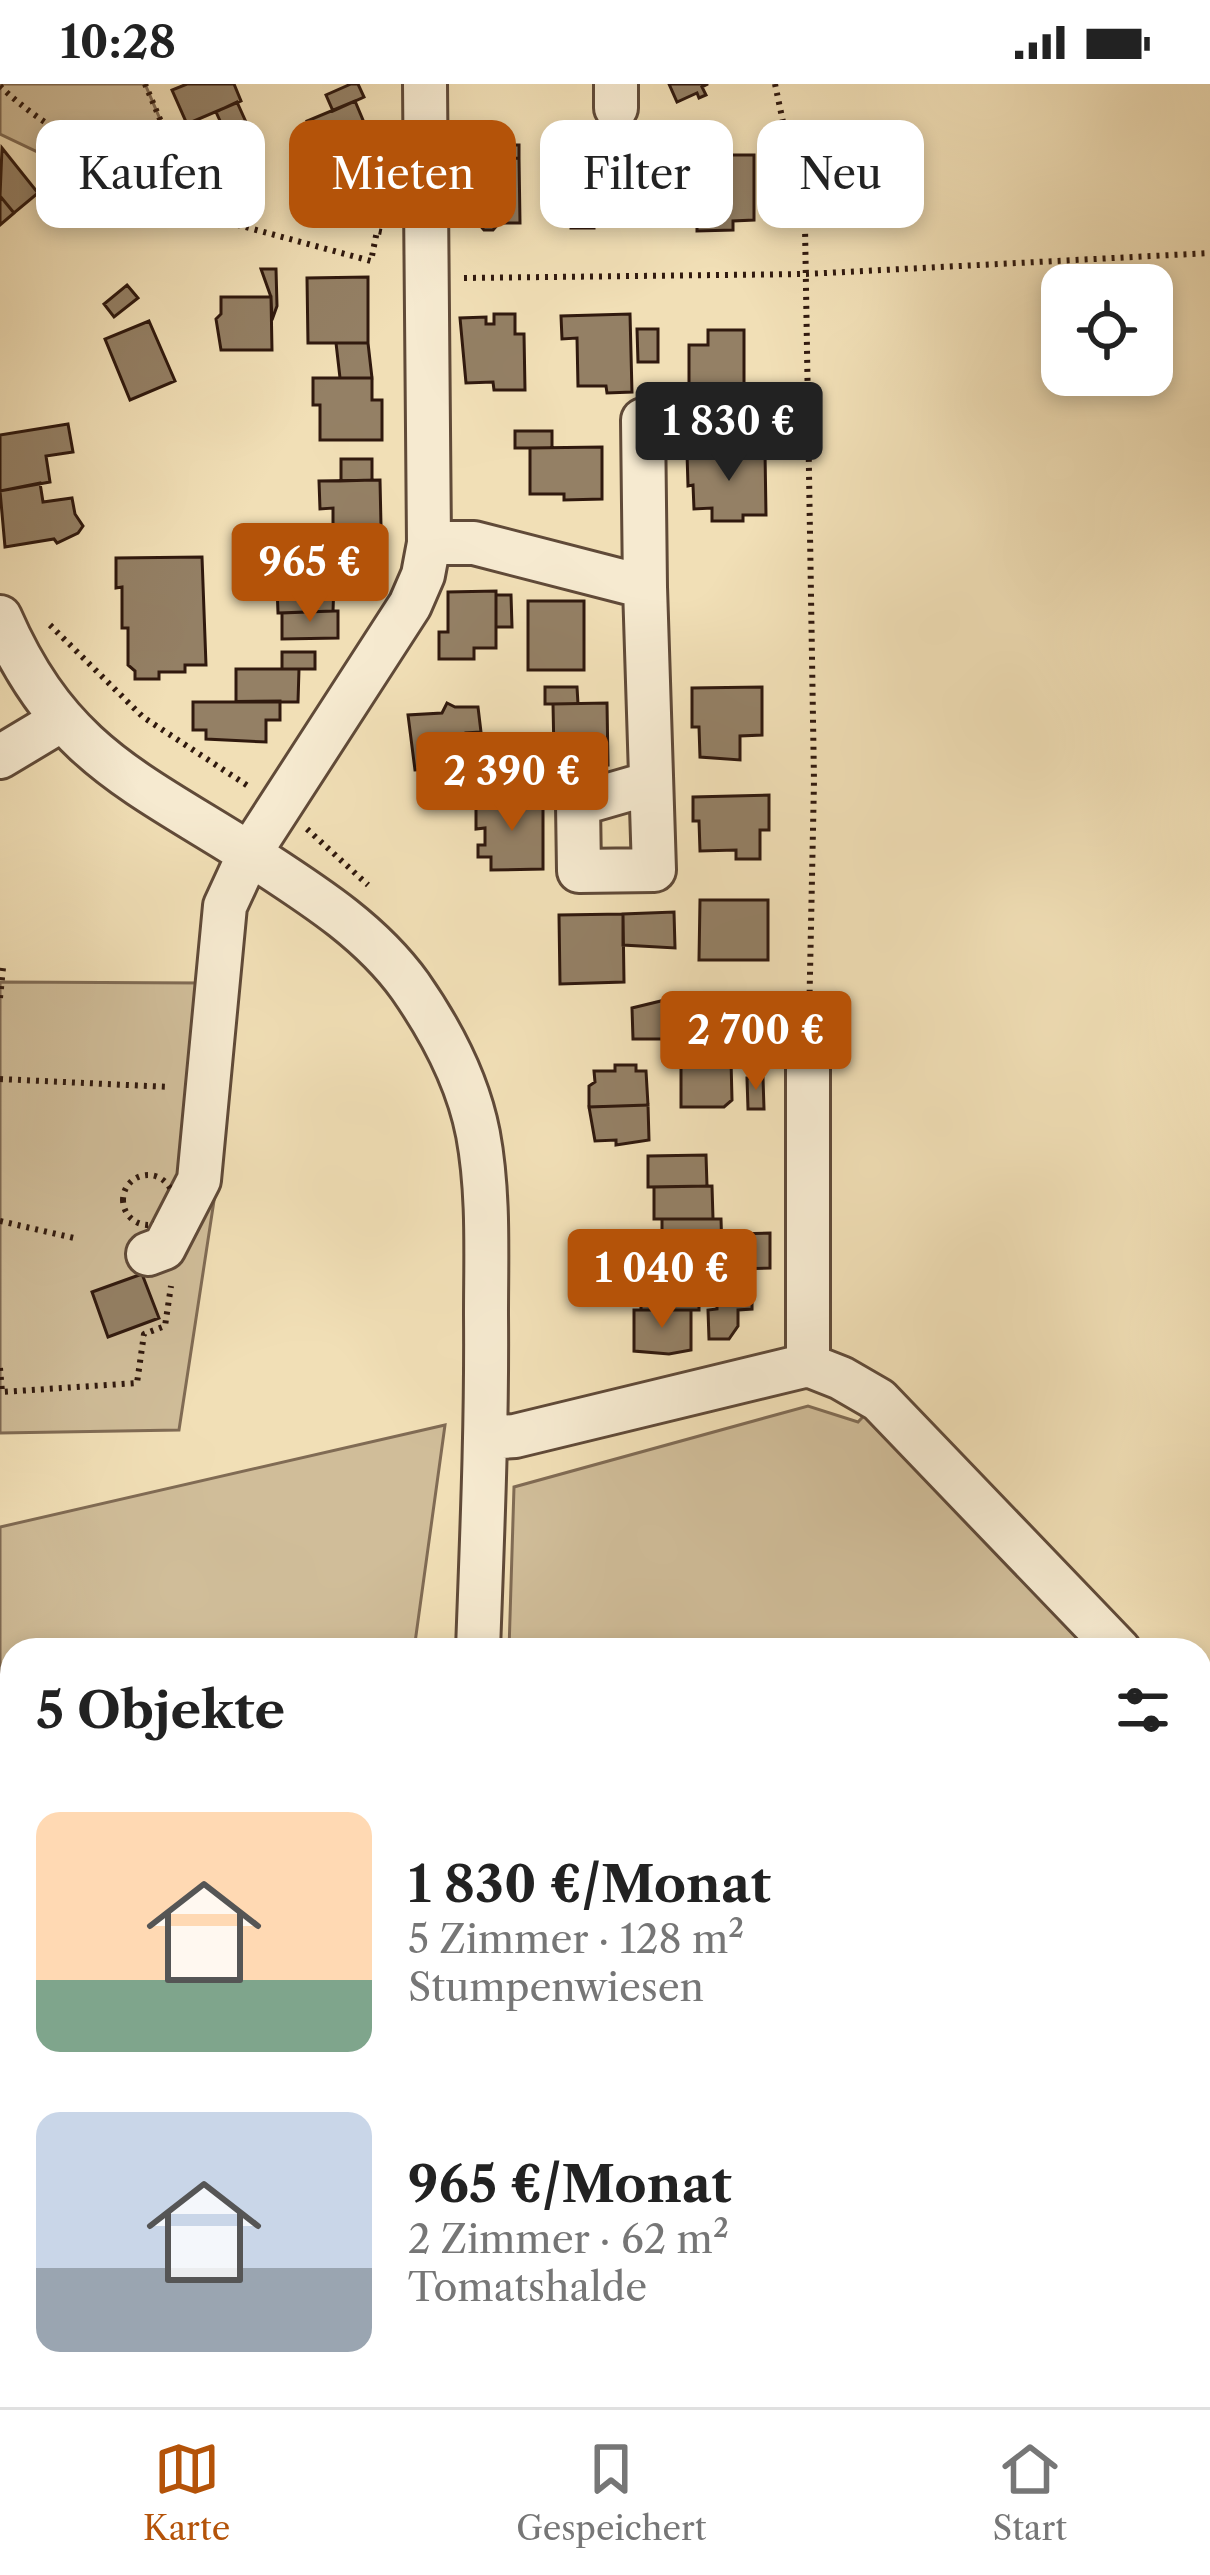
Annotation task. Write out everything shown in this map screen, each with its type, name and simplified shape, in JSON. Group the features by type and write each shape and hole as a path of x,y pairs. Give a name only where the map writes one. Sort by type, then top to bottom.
{"street":[{"path":"156,1251 200,1180 225,906 250,854 410,605 423,575 429,543 424,84"},
{"path":"644,420 651,783"},
{"path":"429,543 474,544 645,587"},
{"path":"20,616 15,651 60,721 100,760 336,911 408,984 444,1040 478,1132 486,1221 487,1438 479,1638"},
{"path":"0,757 60,721"},
{"path":"808,1056 808,1365"},
{"path":"487,1438 515,1436 808,1365 879,1400 1107,1638"}],"path":[{"path":"145,84 160,120"},
{"path":"775,84 805,226 814,781 808,1056"},
{"path":"0,86 46,120"},
{"path":"252,228 371,261 377,231"},
{"path":"510,277 806,274 1210,254"},
{"path":"20,616 143,717 282,807 381,899"},
{"path":"0,998 4,968"},
{"path":"0,1079 208,1090"},
{"path":"0,1221 74,1238"},
{"path":"0,1368 2,1392 137,1383 144,1334 165,1326 172,1285 156,1251"}],"shaded area":[{"path":"0,84 145,84 160,120 36,120 36,151 0,134"},
{"path":"0,982 203,983 217,1181 179,1430 0,1433"},
{"path":"879,1400 1107,1638 509,1638 514,1487 808,1406 858,1422"},
{"path":"445,1425 416,1638 0,1638 0,1527"}],"building":[{"path":"187,84 234,84 241,101 185,120 172,90"},
{"path":"358,84 364,97 333,111 326,95"},
{"path":"669,84 708,84 702,87 706,95 699,98 697,93 677,102"},
{"path":"355,101 363,120 309,120"},
{"path":"237,102 245,120 220,120 216,112"},
{"path":"2,148 36,195 14,213 0,196"},
{"path":"733,155 754,155 754,220 733,221"},
{"path":"519,158 520,223 516,223"},
{"path":"0,196 14,213 0,225"},
{"path":"261,269 276,269 277,306 272,320 271,297"},
{"path":"368,277 368,343 308,343 307,278"},
{"path":"127,285 138,298 114,317 104,304"},
{"path":"221,297 271,297 272,350 221,350 216,319 221,314"},
{"path":"494,314 515,314 515,334 524,334 525,390 494,390 493,382 466,383 460,318 486,317 486,324 494,324"},
{"path":"630,314 632,392 607,393 606,386 578,386 577,338 562,339 561,316"},
{"path":"149,321 175,381 130,400 105,339"},
{"path":"637,329 658,329 658,362 638,362"},
{"path":"708,330 744,330 744,402 689,403 689,345 708,345"},
{"path":"336,343 368,343 372,378 340,378"},
{"path":"313,378 372,378 372,400 382,400 382,440 320,440 320,405 313,405"},
{"path":"686,403 719,403 719,435 686,435"},
{"path":"68,424 73,452 46,456 50,482 0,491 0,435"},
{"path":"515,431 552,431 552,448 515,448"},
{"path":"602,447 602,499 564,500 564,494 530,494 530,448"},
{"path":"765,452 766,515 712,521 712,508 694,509 687,453"},
{"path":"341,459 372,459 372,480 341,481"},
{"path":"380,480 381,526 333,527 333,508 320,509 319,481"},
{"path":"40,483 43,502 72,498 83,526 57,543 54,539 5,547 0,491"},
{"path":"353,544 382,544 382,573 353,573"},
{"path":"202,557 206,665 185,665 185,672 159,672 159,679 135,679 128,665 128,628 122,628 116,558"},
{"path":"332,558 331,585 277,586 276,559"},
{"path":"334,584 333,611 278,613 277,586"},
{"path":"496,591 496,648 474,648 474,659 439,659 439,632 448,632 448,592"},
{"path":"496,595 511,595 512,627 496,627"},
{"path":"528,601 584,601 584,670 528,670"},
{"path":"338,611 338,638 282,639 282,613"},
{"path":"282,652 315,652 315,669 282,669"},
{"path":"236,669 299,669 298,702 236,702"},
{"path":"545,687 577,687 578,704 545,704"},
{"path":"762,687 762,735 740,736 740,760 700,757 699,727 692,727 692,688"},
{"path":"280,701 280,720 266,720 266,742 206,739 206,730 193,730 193,702"},
{"path":"447,703 478,707 481,732 466,733 468,774 415,770 408,715 442,713"},
{"path":"607,703 608,765 568,766 562,753 554,754 553,704"},
{"path":"496,785 532,785 532,802 496,802"},
{"path":"769,795 769,830 760,830 760,859 736,859 736,850 700,851 693,797"},
{"path":"476,802 543,802 543,869 491,870 491,857 478,857 478,845 485,845 485,828 476,829"},
{"path":"700,900 768,900 768,960 699,960"},
{"path":"674,912 675,948 623,945 623,914"},
{"path":"623,914 624,982 560,984 559,915"},
{"path":"665,1000 665,1039 633,1039 632,1008"},
{"path":"681,1054 724,1054 731,1060 732,1100 724,1107 681,1107"},
{"path":"615,1065 636,1065 636,1071 646,1071 648,1105 589,1107 594,1071 615,1071"},
{"path":"747,1078 763,1078 764,1109 748,1109"},
{"path":"648,1105 649,1140 616,1145 616,1140 595,1141 589,1107"},
{"path":"706,1155 707,1186 648,1187 648,1156"},
{"path":"712,1186 713,1219 654,1219 654,1187"},
{"path":"662,1219 721,1219 722,1250 662,1251"},
{"path":"770,1233 770,1268 736,1269 736,1234"},
{"path":"649,1251 711,1251 711,1279 649,1279"},
{"path":"142,1274 159,1318 108,1337 92,1292"},
{"path":"641,1279 699,1279 699,1310 641,1310"},
{"path":"717,1288 752,1288 752,1309 738,1310 738,1326 729,1339 709,1339 708,1310 717,1309"},
{"path":"634,1310 691,1310 691,1350 669,1354 634,1351"}]}
